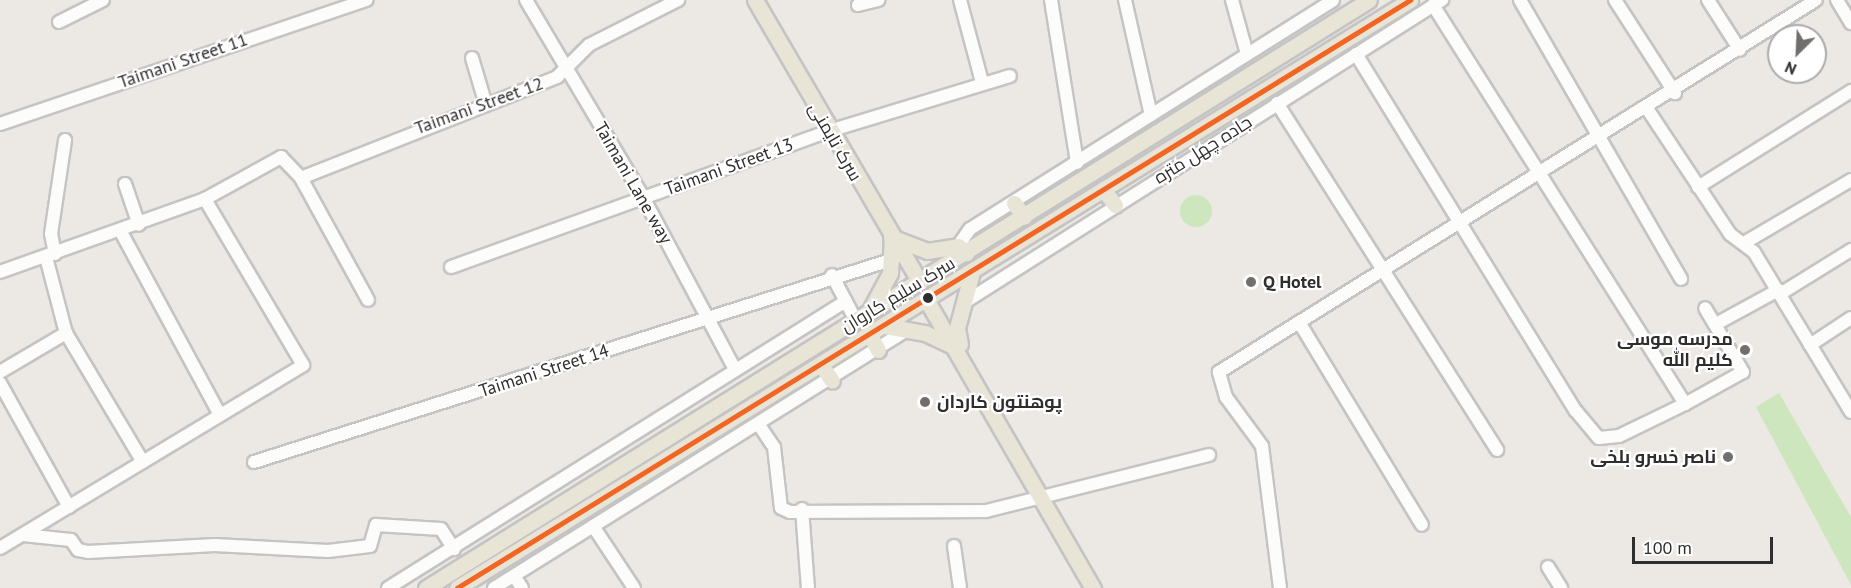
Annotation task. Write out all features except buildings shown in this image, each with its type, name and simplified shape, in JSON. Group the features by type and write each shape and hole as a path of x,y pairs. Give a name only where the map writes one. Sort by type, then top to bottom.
{"main road":[{"name":"سرک تایمنی","path":"755,0 891,237 920,282"},
{"name":"سرک سلیم کاروان","path":"426,588 920,282 962,249 1024,217 1369,0"},
{"path":"457,588 927,301 1103,189 1410,0"},
{"path":"1302,44 1312,60"},
{"path":"1103,189 1115,205"},
{"path":"1014,203 1024,217"},
{"path":"862,317 894,259 891,237 927,251 962,249"},
{"path":"962,353 957,328 972,272"},
{"path":"927,301 962,353 1036,496 1093,588"},
{"path":"885,326 947,340 962,353"},
{"path":"870,335 878,350"},
{"path":"820,365 832,381"}],"street":[{"path":"60,22 103,0"},
{"name":"Taimani Street 11","path":"0,124 367,0"},
{"name":"Taimani Lane way","path":"526,0 563,66 643,197 710,316 735,369"},
{"name":"Taimani Street 12","path":"301,178 557,77 563,66 589,45 678,0"},
{"path":"858,5 878,0"},
{"path":"960,0 982,82"},
{"path":"1051,0 1077,163"},
{"path":"1125,0 1151,115"},
{"path":"1232,0 1247,54"},
{"path":"962,249 970,229 1333,0"},
{"path":"1520,0 1681,279"},
{"path":"1615,0 1675,93"},
{"path":"1708,0 1740,50"},
{"path":"1280,588 1262,446 1226,397 1219,372 1539,174 1675,93 1740,50 1798,5 1816,0"},
{"path":"1837,0 1851,23"},
{"path":"1438,3 1539,174 1685,404"},
{"name":"جاده چهل متره","path":"965,302 1276,103 1438,3"},
{"path":"1356,54 1576,411 1599,438 1618,436 1685,404 1743,372 1705,308"},
{"path":"472,58 486,105"},
{"name":"Taimani Street 13","path":"451,267 829,131 982,82 1010,76"},
{"path":"1698,187 1851,91"},
{"path":"1276,103 1497,450"},
{"path":"1648,110 1730,234 1744,243 1779,292 1810,345 1850,405"},
{"path":"65,140 50,255 66,333 143,462"},
{"path":"0,272 121,232 205,200 281,157 301,178 368,300"},
{"path":"1744,243 1851,180"},
{"path":"125,184 139,225"},
{"path":"0,548 303,365 205,200"},
{"path":"121,232 220,415"},
{"path":"1716,324 1779,292 1851,250"},
{"name":"Taimani Street 14","path":"255,462 832,275 894,259"},
{"path":"832,275 846,302 862,317"},
{"path":"388,588 454,549 735,369 846,302"},
{"path":"1810,345 1851,318"},
{"path":"1299,322 1422,525"},
{"path":"494,588 832,381 908,330"},
{"path":"0,372 66,333"},
{"path":"0,383 69,507"},
{"path":"759,425 774,447 781,508 986,512 1036,496 1209,455"},
{"path":"802,509 808,588"},
{"path":"23,535 71,540 78,550 88,552 215,545 328,551 370,546 376,525 441,529 454,549"},
{"path":"594,526 634,588"},
{"path":"954,546 960,588"},
{"path":"1548,567 1561,588"},
{"path":"514,576 522,588"}],"green space":[{"path":"1196,195 1207,200 1212,211 1207,222 1196,227 1185,222 1180,211 1185,200"},
{"path":"1779,393 1851,517 1851,585 1756,407"}],"transit line":[{"path":"457,588 1410,0"}],"place":[{"name":"Q Hotel","path":"1251,282"},
{"name":"مدرسه موسی کلیم الله","path":"1745,350"},
{"name":"پوهنتون کاردان","path":"925,402"},
{"name":"ناصر خسرو بلخی","path":"1728,457"}]}
